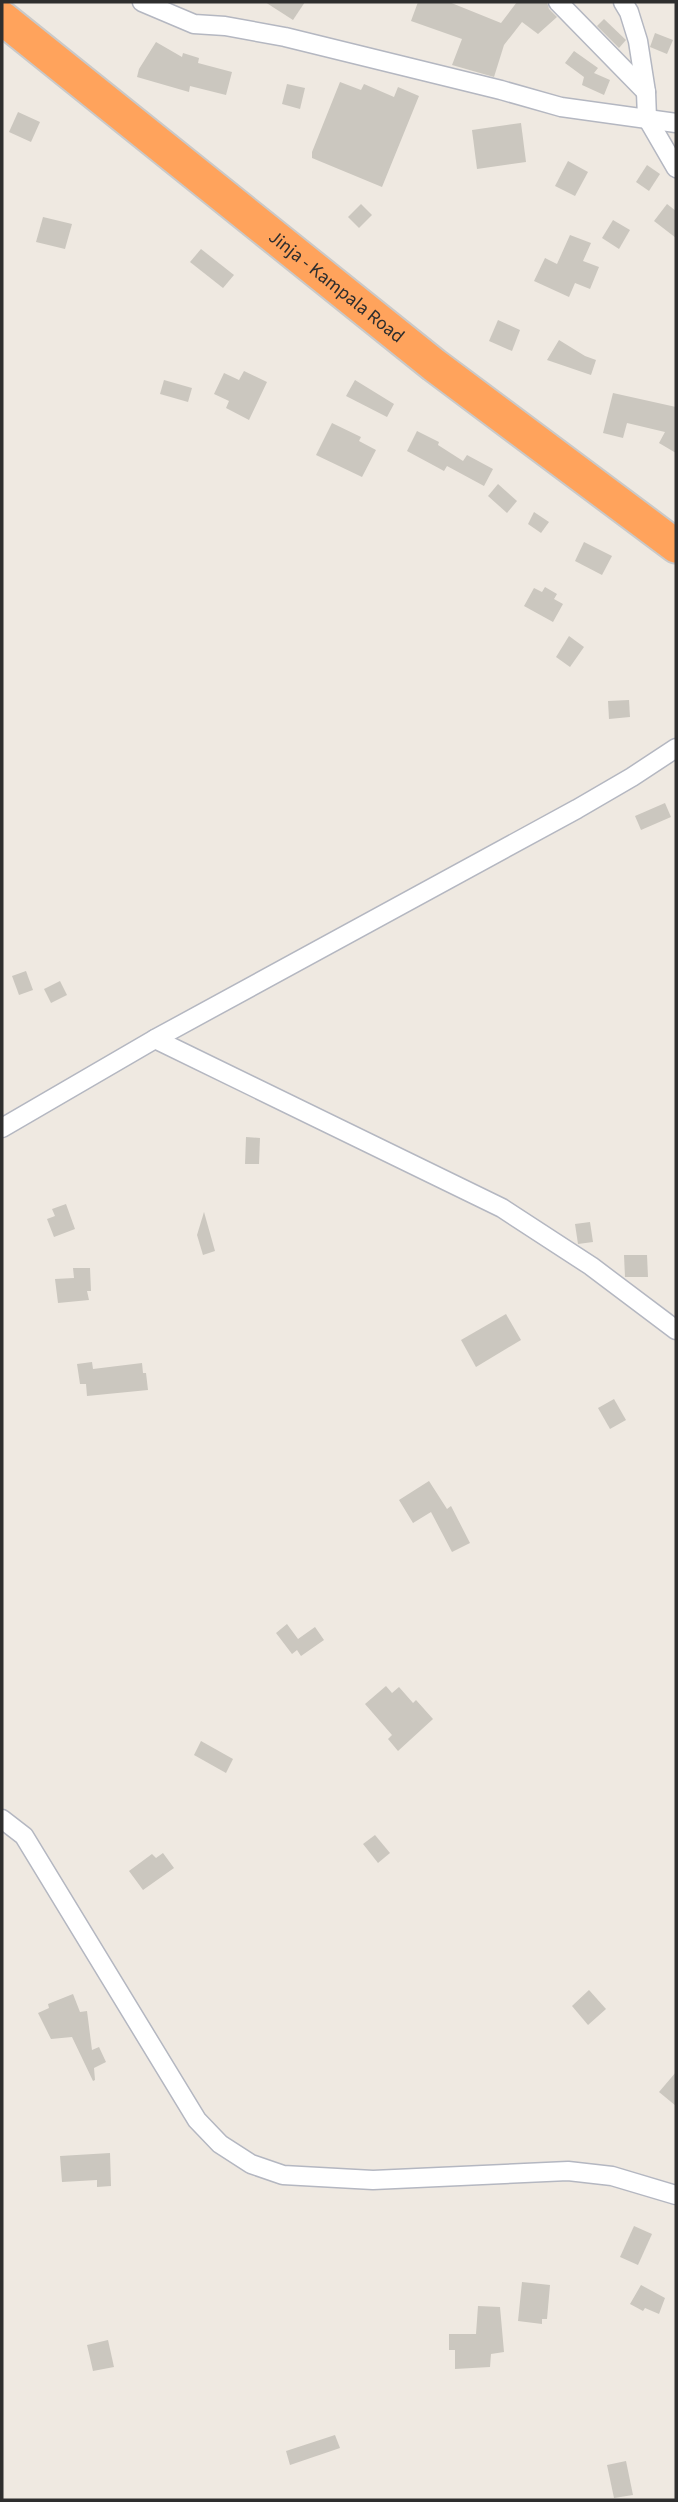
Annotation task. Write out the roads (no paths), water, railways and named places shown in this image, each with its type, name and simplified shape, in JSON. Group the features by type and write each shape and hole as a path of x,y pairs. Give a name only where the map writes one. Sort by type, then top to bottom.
{"highway":[{"name":"Jinja - Kampala Road","path":"2,18 434,365 676,546"}],"street":[{"path":"142,2 194,24 226,26 285,37 561,107 676,122"},
{"path":"558,2 646,92"},
{"path":"623,2 638,41 647,118 676,168"},
{"path":"2,1128 155,1039 632,778 676,748"},
{"path":"155,1039 502,1208 591,1266 676,1330"},
{"path":"2,1819 24,1836 197,2120 220,2144 251,2164 283,2175 373,2180 568,2171 612,2176 676,2195"}]}
